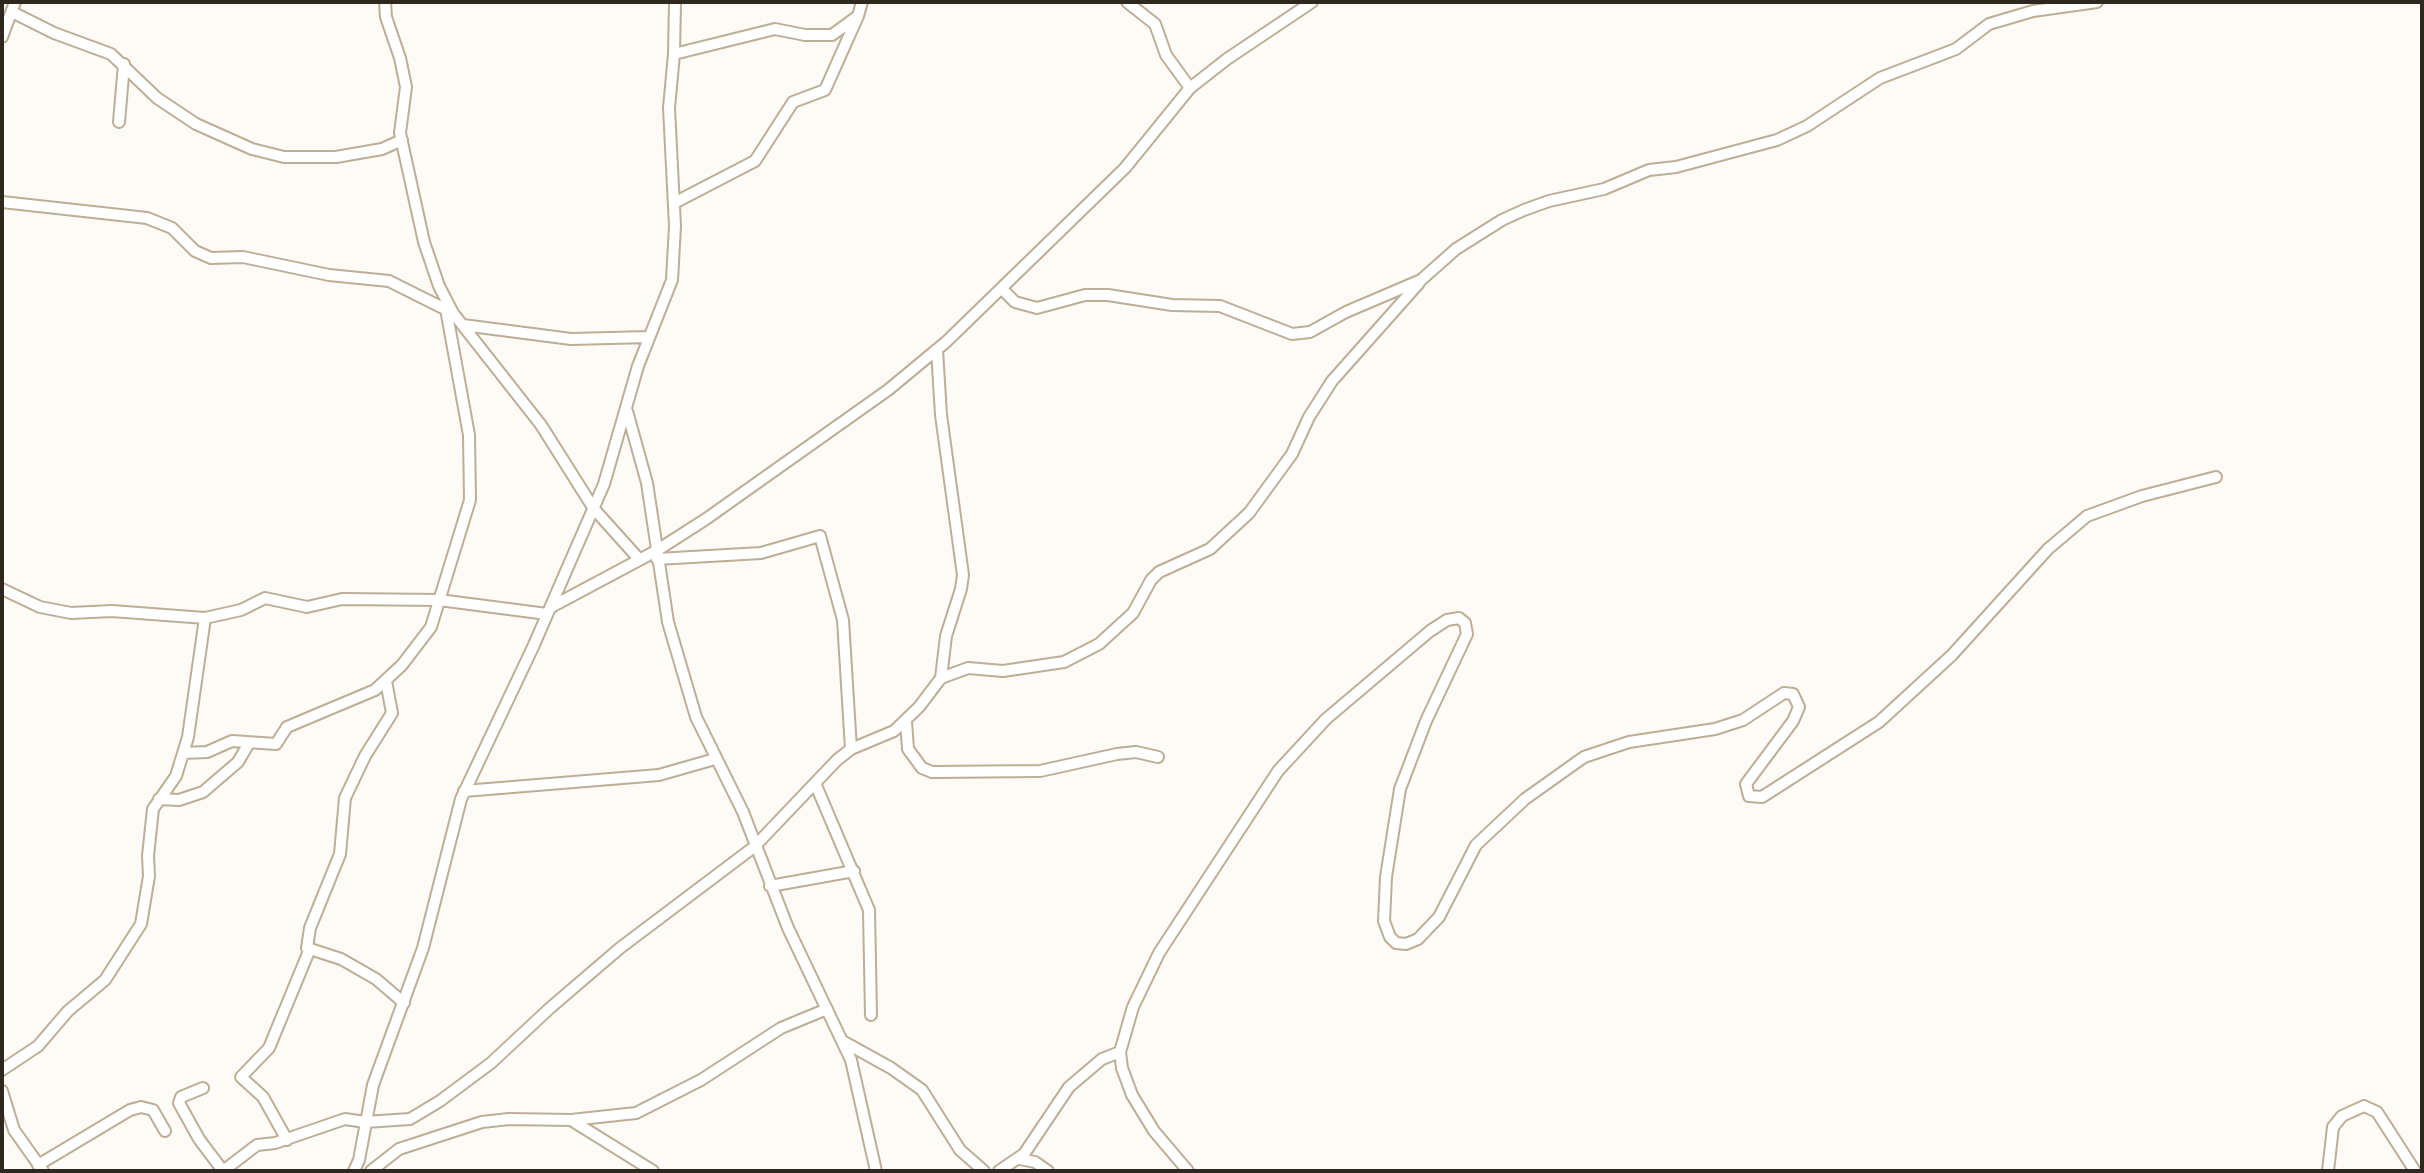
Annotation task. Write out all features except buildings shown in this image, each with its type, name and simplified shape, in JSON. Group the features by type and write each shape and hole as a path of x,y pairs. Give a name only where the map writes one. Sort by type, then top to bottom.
{"street":[{"path":"183,753 207,752 232,741 276,744 287,727 368,693 386,681 424,639 435,620 470,500 469,435 449,311 424,242 401,140 400,124 406,87 400,58 386,17 385,2"},
{"path":"354,1171 373,1084 427,932 464,791 594,509 610,467 649,337 672,280 674,203 668,108 674,54 675,2"},
{"path":"674,203 755,161 793,102 825,90 862,2"},
{"path":"1127,2 1133,9 1151,19 1166,55 1190,88"},
{"path":"656,555 855,416 937,350 1125,169 1190,88 1227,59 1312,2"},
{"path":"940,678 968,668 1003,671 1064,662 1098,644 1133,613 1151,580 1159,572 1210,549 1249,513 1292,454 1332,381 1421,281 1456,249 1524,210 1549,201 1604,189 1648,170 1676,167 1777,140 1807,126 1880,78 1956,49 1989,24 2033,10 2097,2"},
{"path":"2,37 13,7 54,33 104,50 124,64 153,94 196,124 252,149 284,157 336,156 382,149 401,140"},
{"path":"674,54 775,29 805,35 832,35 858,16"},
{"path":"119,122 124,64"},
{"path":"2,202 147,218 172,228 195,251 211,258 243,257 329,275 383,279 449,311 463,325 541,425 594,509 639,559"},
{"path":"1002,289 1015,302 1037,309 1094,294 1172,304 1214,305 1300,335 1421,281"},
{"path":"463,325 571,339 622,340 649,337"},
{"path":"203,1088 181,1097 179,1103 198,1139 223,1171 256,1146 287,1140 345,1119 365,1122 410,1119 491,1063 610,956 754,847 815,783 851,750 881,738 906,722 940,678 946,636 963,575 940,415 937,350"},
{"path":"626,408 647,483 656,555 678,661 701,732 743,813 771,886 844,1042 857,1079 876,1171"},
{"path":"1188,1171 1154,1131 1132,1096 1120,1052 1133,1007 1159,953 1278,771 1326,719 1447,620 1459,618 1465,623 1467,634 1426,721 1400,789 1386,877 1384,921 1390,937 1396,943 1406,944 1418,939 1439,917 1476,845 1502,819 1584,757 1629,742 1715,729 1743,719 1784,693 1793,694 1799,707 1793,721 1746,784 1749,796 1762,797 1879,722 1952,655 2048,549 2087,516 2142,496 2216,477"},
{"path":"2,589 40,607 66,612 112,611 205,618 241,610 264,598 307,607 342,599 439,600 549,611 639,559 656,555 761,553 820,536 843,620 851,750"},
{"path":"2,1070 37,1046 68,1011 99,985 137,932 149,876 148,856 153,809 176,776 190,730 205,618"},
{"path":"287,1140 263,1097 241,1077 269,1048 309,951 310,928 340,854 345,798 365,756 392,713 386,681"},
{"path":"906,722 908,749 922,768 932,772 1040,771 1136,752 1158,757"},
{"path":"159,799 179,800 203,792 238,762 249,743"},
{"path":"464,791 659,775 715,759"},
{"path":"815,783 869,911 871,1015"},
{"path":"771,886 854,871"},
{"path":"309,951 341,959 376,979 404,1003"},
{"path":"371,1171 399,1149 482,1122 624,1115 648,1108 701,1080 781,1028 827,1009"},
{"path":"844,1042 891,1068 922,1090 960,1150 985,1171"},
{"path":"999,1171 1020,1159 1069,1087 1102,1059 1120,1052"},
{"path":"2,1091 14,1130 41,1170 130,1110 141,1107 153,1110 164,1131"},
{"path":"2328,1171 2333,1127 2342,1116 2364,1106 2371,1107 2384,1121 2415,1171"},
{"path":"571,1119 653,1171"},
{"path":"1020,1159 1035,1162 1048,1171"}]}
